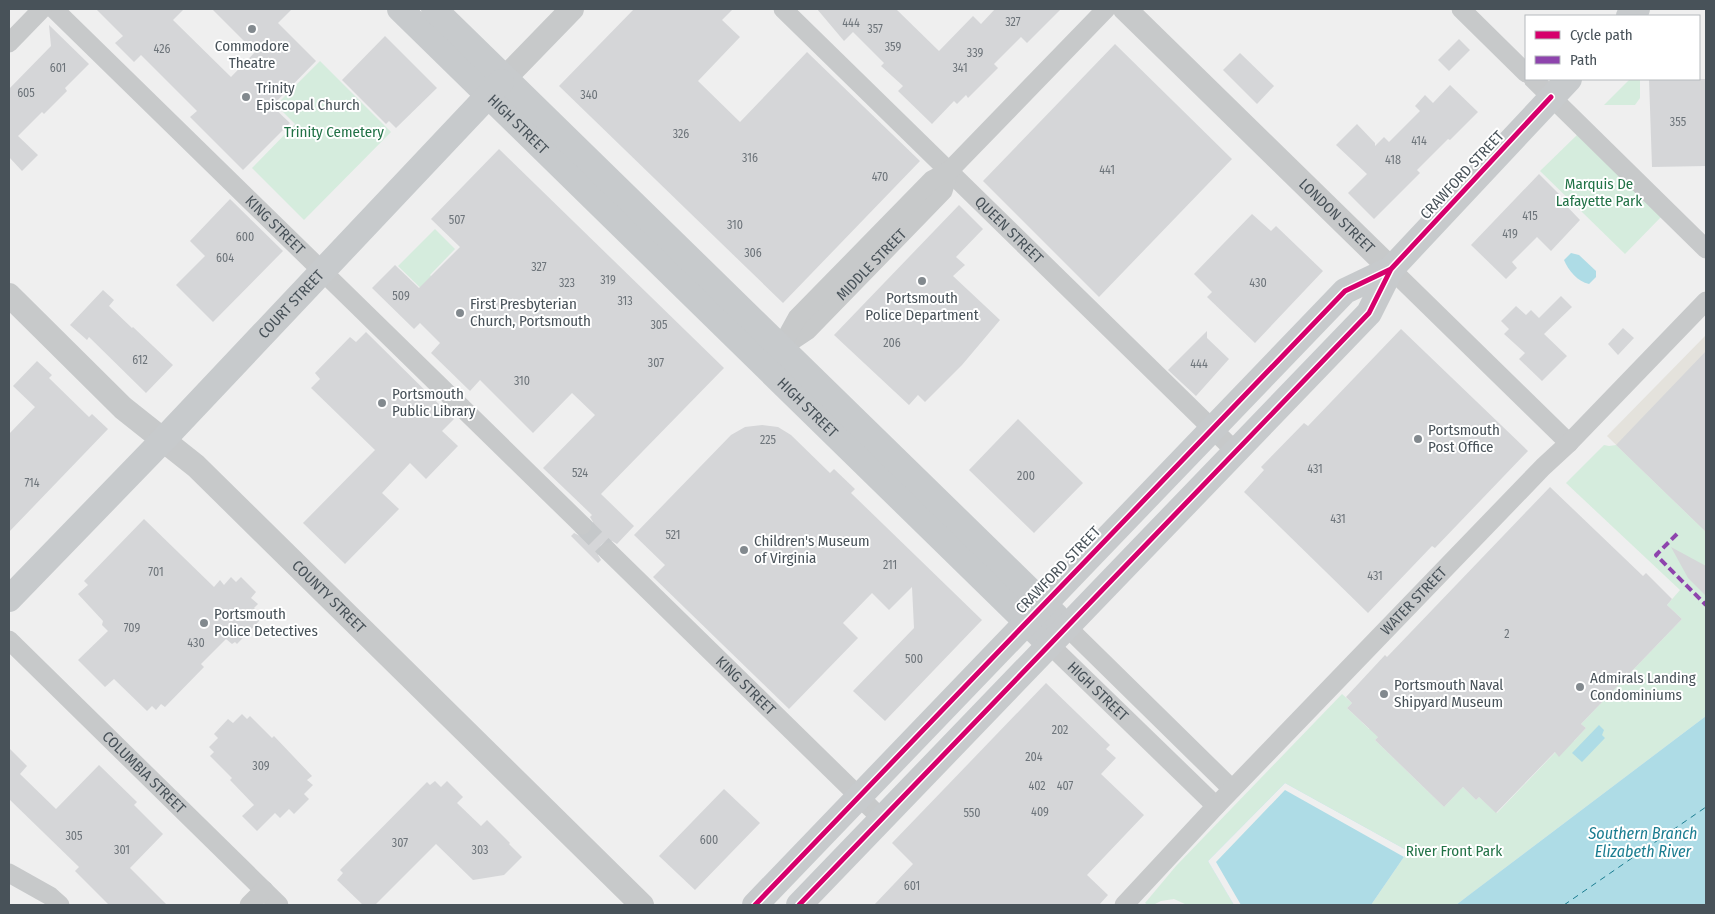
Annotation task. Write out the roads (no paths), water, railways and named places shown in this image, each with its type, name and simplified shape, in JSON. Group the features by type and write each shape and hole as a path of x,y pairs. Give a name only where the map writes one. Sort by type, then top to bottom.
{"main road":[{"name":"HIGH STREET","path":"400,9 497,87 1058,635"},
{"name":"HIGH STREET","path":"434,9 497,87"},
{"name":"CRAWFORD STREET","path":"799,905 1369,313 1391,269 1568,80"},
{"name":"COURT STREET","path":"9,599 163,440 497,87"},
{"name":"CRAWFORD STREET","path":"756,905 1345,291 1391,269"}],"street":[{"path":"9,43 42,9"},
{"name":"KING STREET","path":"54,9 582,525"},
{"name":"COURT STREET","path":"497,87 572,9"},
{"name":"QUEEN STREET","path":"783,9 1235,451"},
{"name":"MIDDLE STREET","path":"772,356 797,318 932,180 949,171 1106,9"},
{"name":"LONDON STREET","path":"1125,9 1569,443"},
{"path":"1461,9 1525,72"},
{"path":"1533,80 1706,249"},
{"name":"COUNTY STREET","path":"9,295 124,408 196,466 642,905"},
{"name":"WATER STREET","path":"1124,905 1232,789 1706,301"},
{"name":"KING STREET","path":"609,552 882,819"},
{"name":"HIGH STREET","path":"1058,635 1232,789"},
{"name":"HIGH STREET","path":"1058,635 1216,806"},
{"name":"COLUMBIA STREET","path":"9,640 279,905"},
{"path":"9,873 50,896 60,905"},
{"path":"249,905 264,890"}],"water":[{"path":"1571,253 1579,255 1596,271 1596,277 1589,284 1577,278 1566,264 1564,260"},
{"name":"Southern Branch Elizabeth River","path":"1706,716 1706,905 1456,905 1469,895"},
{"path":"1599,725 1604,730 1602,735 1605,738 1582,762 1572,753"},
{"path":"1285,783 1408,851 1371,905 1234,905 1208,861"}],"tunnel":[{"path":"582,525 609,552"}],"place":[{"name":"Commodore Theatre","path":"252,29"},
{"name":"Trinity Episcopal Church","path":"246,97"},
{"name":"Portsmouth Police Department","path":"922,281"},
{"name":"First Presbyterian Church, Portsmouth","path":"460,313"},
{"name":"Portsmouth Public Library","path":"382,403"},
{"name":"Portsmouth Post Office","path":"1418,439"},
{"name":"Children's Museum of Virginia","path":"744,550"},
{"name":"Portsmouth Police Detectives","path":"204,623"},
{"name":"Admirals Landing Condominiums","path":"1580,687"},
{"name":"Portsmouth Naval Shipyard Museum","path":"1384,694"}],"park label":[{"name":"Trinity Cemetery","path":"334,132"},
{"name":"Marquis De Lafayette Park","path":"1599,192"},
{"name":"River Front Park","path":"1454,851"}]}
